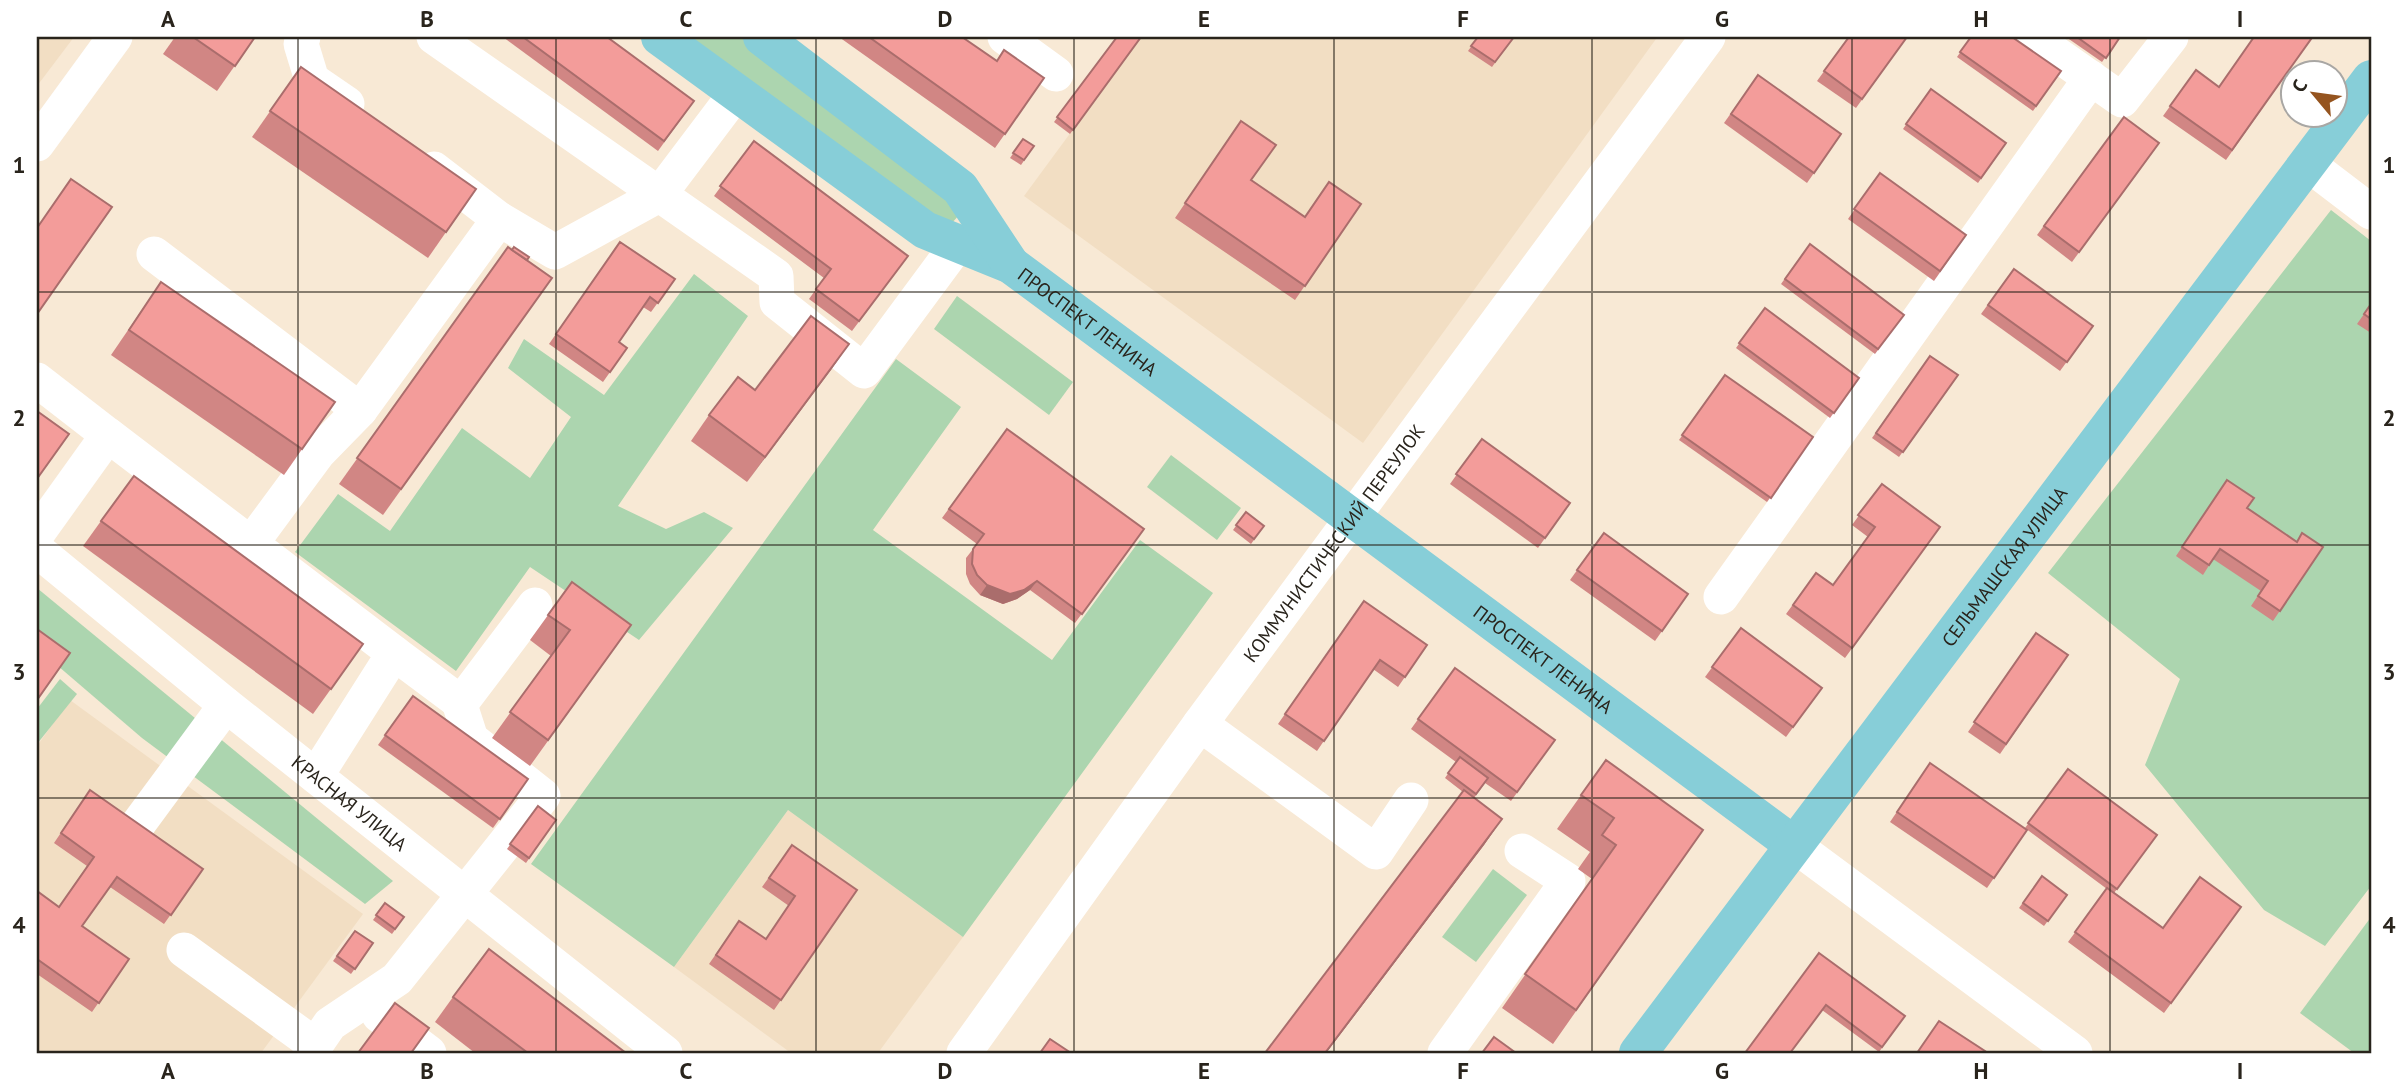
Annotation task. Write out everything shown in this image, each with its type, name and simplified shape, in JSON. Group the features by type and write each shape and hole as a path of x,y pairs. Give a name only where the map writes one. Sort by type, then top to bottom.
{"main road":[{"name":"ПРОСПЕКТ ЛЕНИНА","path":"660,37 925,230 1011,265 1794,845"},
{"name":"ПРОСПЕКТ ЛЕНИНА","path":"763,37 960,188 1011,265"},
{"name":"СЕЛЬМАШСКАЯ УЛИЦА","path":"1638,1053 2371,79"},
{"path":"947,240 944,232 961,216 967,199"}],"street":[{"path":"37,145 115,37"},
{"path":"303,37 301,44 312,80 369,121"},
{"path":"434,37 776,276 777,302 864,371 947,240"},
{"path":"1005,37 1056,74"},
{"name":"КОММУНИСТИЧЕСКИЙ ПЕРЕУЛОК","path":"964,1053 1200,724 1708,37"},
{"path":"2032,37 2122,100 2171,37"},
{"path":"1721,597 2091,78"},
{"path":"409,152 499,219 555,252 659,195 736,93"},
{"path":"2308,164 2371,212"},
{"path":"250,545 318,453 360,410 499,219"},
{"path":"154,254 360,410"},
{"path":"37,380 458,702 471,739 543,796 397,979 330,1024 313,1049 184,950"},
{"path":"37,534 108,435"},
{"name":"КРАСНАЯ УЛИЦА","path":"37,550 226,705 665,1053"},
{"path":"458,702 461,703 535,605"},
{"path":"316,776 394,653"},
{"path":"139,823 226,705"},
{"path":"1200,724 1376,852 1411,800"},
{"name":"ПРОСПЕКТ ЛЕНИНА","path":"1794,845 2061,1049"},
{"path":"1445,1053 1567,881 1522,850"},
{"path":"362,1003 429,1053"},
{"path":"1466,1023 1496,1046"}],"shaded area":[{"path":"37,37 74,37 37,86"},
{"path":"1141,37 1656,39 1363,443 1024,196"},
{"path":"70,700 363,914 261,1053 37,1053 37,746"},
{"path":"788,810 963,937 878,1053 791,1053 674,967"}],"green space":[{"path":"677,37 742,37 958,198 962,212 950,225"},
{"path":"2331,210 2371,241 2371,886 2325,946 2264,910 2145,765 2180,679 2048,573"},
{"path":"694,274 748,316 618,506 666,529 704,512 733,528 639,640 530,567 456,671 295,552 338,494 390,531 462,428 530,478 571,417 508,368 524,339 604,395"},
{"path":"957,296 1073,382 1049,415 934,329"},
{"path":"896,359 961,407 873,530 1052,660 1140,540 1213,593 963,937 788,810 674,967 531,864"},
{"path":"1171,455 1241,508 1217,540 1147,487"},
{"path":"37,588 393,881 365,904 142,738 37,648"},
{"path":"60,679 77,694 37,744 37,709"},
{"path":"1493,869 1527,895 1476,962 1442,937"},
{"path":"2371,917 2371,1053 2354,1053 2300,1013"}],"building":[{"path":"193,37 255,37 235,66"},
{"path":"523,37 607,37 694,101 664,141"},
{"path":"869,37 962,37 997,61 1004,50 1044,78 1005,134"},
{"path":"1117,37 1141,37 1073,130 1057,117"},
{"path":"1478,37 1514,37 1495,62 1471,46"},
{"path":"1849,37 1907,37 1862,99 1824,71"},
{"path":"1971,37 2012,37 2061,71 2036,106 1960,52"},
{"path":"2077,37 2120,37 2106,58"},
{"path":"2254,37 2311,39 2296,60 2278,60 2278,85 2232,150 2170,106 2196,70 2219,87"},
{"path":"301,67 476,189 446,232 270,111"},
{"path":"1758,75 1841,134 1814,173 1731,114"},
{"path":"1931,89 2006,143 1981,178 1906,124"},
{"path":"2124,117 2159,143 2079,252 2044,226"},
{"path":"1241,121 1276,145 1251,180 1305,217 1329,182 1361,204 1305,286 1185,203"},
{"path":"1023,139 1034,146 1024,160 1013,153"},
{"path":"754,141 908,256 859,321 816,289 831,269 720,186"},
{"path":"1880,173 1966,235 1940,271 1854,209"},
{"path":"71,179 112,207 37,314 37,228"},
{"path":"620,242 675,279 658,303 650,297 619,342 627,348 610,372 556,334"},
{"path":"1810,244 1904,315 1878,349 1785,279"},
{"path":"508,247 552,278 401,489 357,458"},
{"path":"514,247 529,257 527,260 512,250"},
{"path":"2014,269 2093,326 2067,362 1988,305"},
{"path":"161,282 335,402 302,449 129,330"},
{"path":"2371,304 2371,319 2364,314"},
{"path":"1765,308 1859,378 1834,413 1739,343"},
{"path":"811,316 849,344 765,457 709,415 738,377 755,390"},
{"path":"1930,356 1958,375 1903,452 1876,433"},
{"path":"1725,375 1813,437 1771,498 1682,435"},
{"path":"37,411 69,434 39,476 37,474"},
{"path":"1007,429 1144,529 1082,614 1037,581 1024,590 1010,594 987,585 977,575 972,564 973,549 984,534 949,509"},
{"path":"1482,439 1570,503 1545,538 1456,474"},
{"path":"134,476 363,644 331,689 101,521"},
{"path":"2227,480 2254,498 2247,508 2297,542 2302,533 2323,547 2280,611 2258,596 2268,581 2220,549 2209,565 2182,547"},
{"path":"1882,484 1940,527 1852,648 1793,605 1816,573 1833,585 1875,527 1858,515"},
{"path":"1246,512 1264,526 1254,539 1236,525"},
{"path":"1604,533 1688,594 1662,631 1577,570"},
{"path":"572,582 631,625 548,740 510,712 570,630 548,615"},
{"path":"1364,601 1427,645 1405,677 1380,660 1324,741 1285,714"},
{"path":"1741,628 1822,688 1793,727 1712,667"},
{"path":"37,629 70,653 37,700"},
{"path":"2036,633 2068,655 2006,744 1974,722"},
{"path":"1455,668 1555,740 1517,792 1418,719"},
{"path":"413,696 528,779 500,819 385,735"},
{"path":"1460,757 1488,778 1476,794 1448,773"},
{"path":"1606,760 1703,830 1576,1010 1525,974 1616,845 1602,835 1614,818 1581,795"},
{"path":"1930,763 2027,830 1994,878 1897,812"},
{"path":"2068,769 2157,835 2117,889 2028,823"},
{"path":"90,790 203,869 171,915 117,877 82,926 129,959 99,1003 37,959 37,891 59,907 94,857 61,833"},
{"path":"1464,790 1502,819 1325,1053 1265,1053"},
{"path":"538,806 556,820 529,858 510,844"},
{"path":"792,845 857,890 781,1000 716,955 739,921 766,939 795,896 769,878"},
{"path":"2042,876 2067,895 2048,921 2023,903"},
{"path":"2200,877 2241,907 2171,1003 2075,932 2107,888 2163,928"},
{"path":"385,903 404,917 395,929 376,915"},
{"path":"355,931 373,943 355,969 337,956"},
{"path":"489,949 626,1053 528,1053 453,997"},
{"path":"1819,953 1905,1016 1882,1047 1826,1005 1790,1053 1745,1053"},
{"path":"395,1003 429,1028 411,1053 358,1053"},
{"path":"1939,1021 1988,1053 1917,1053"},
{"path":"1494,1037 1516,1053 1482,1053"},
{"path":"1050,1039 1071,1053 1040,1053"}]}
